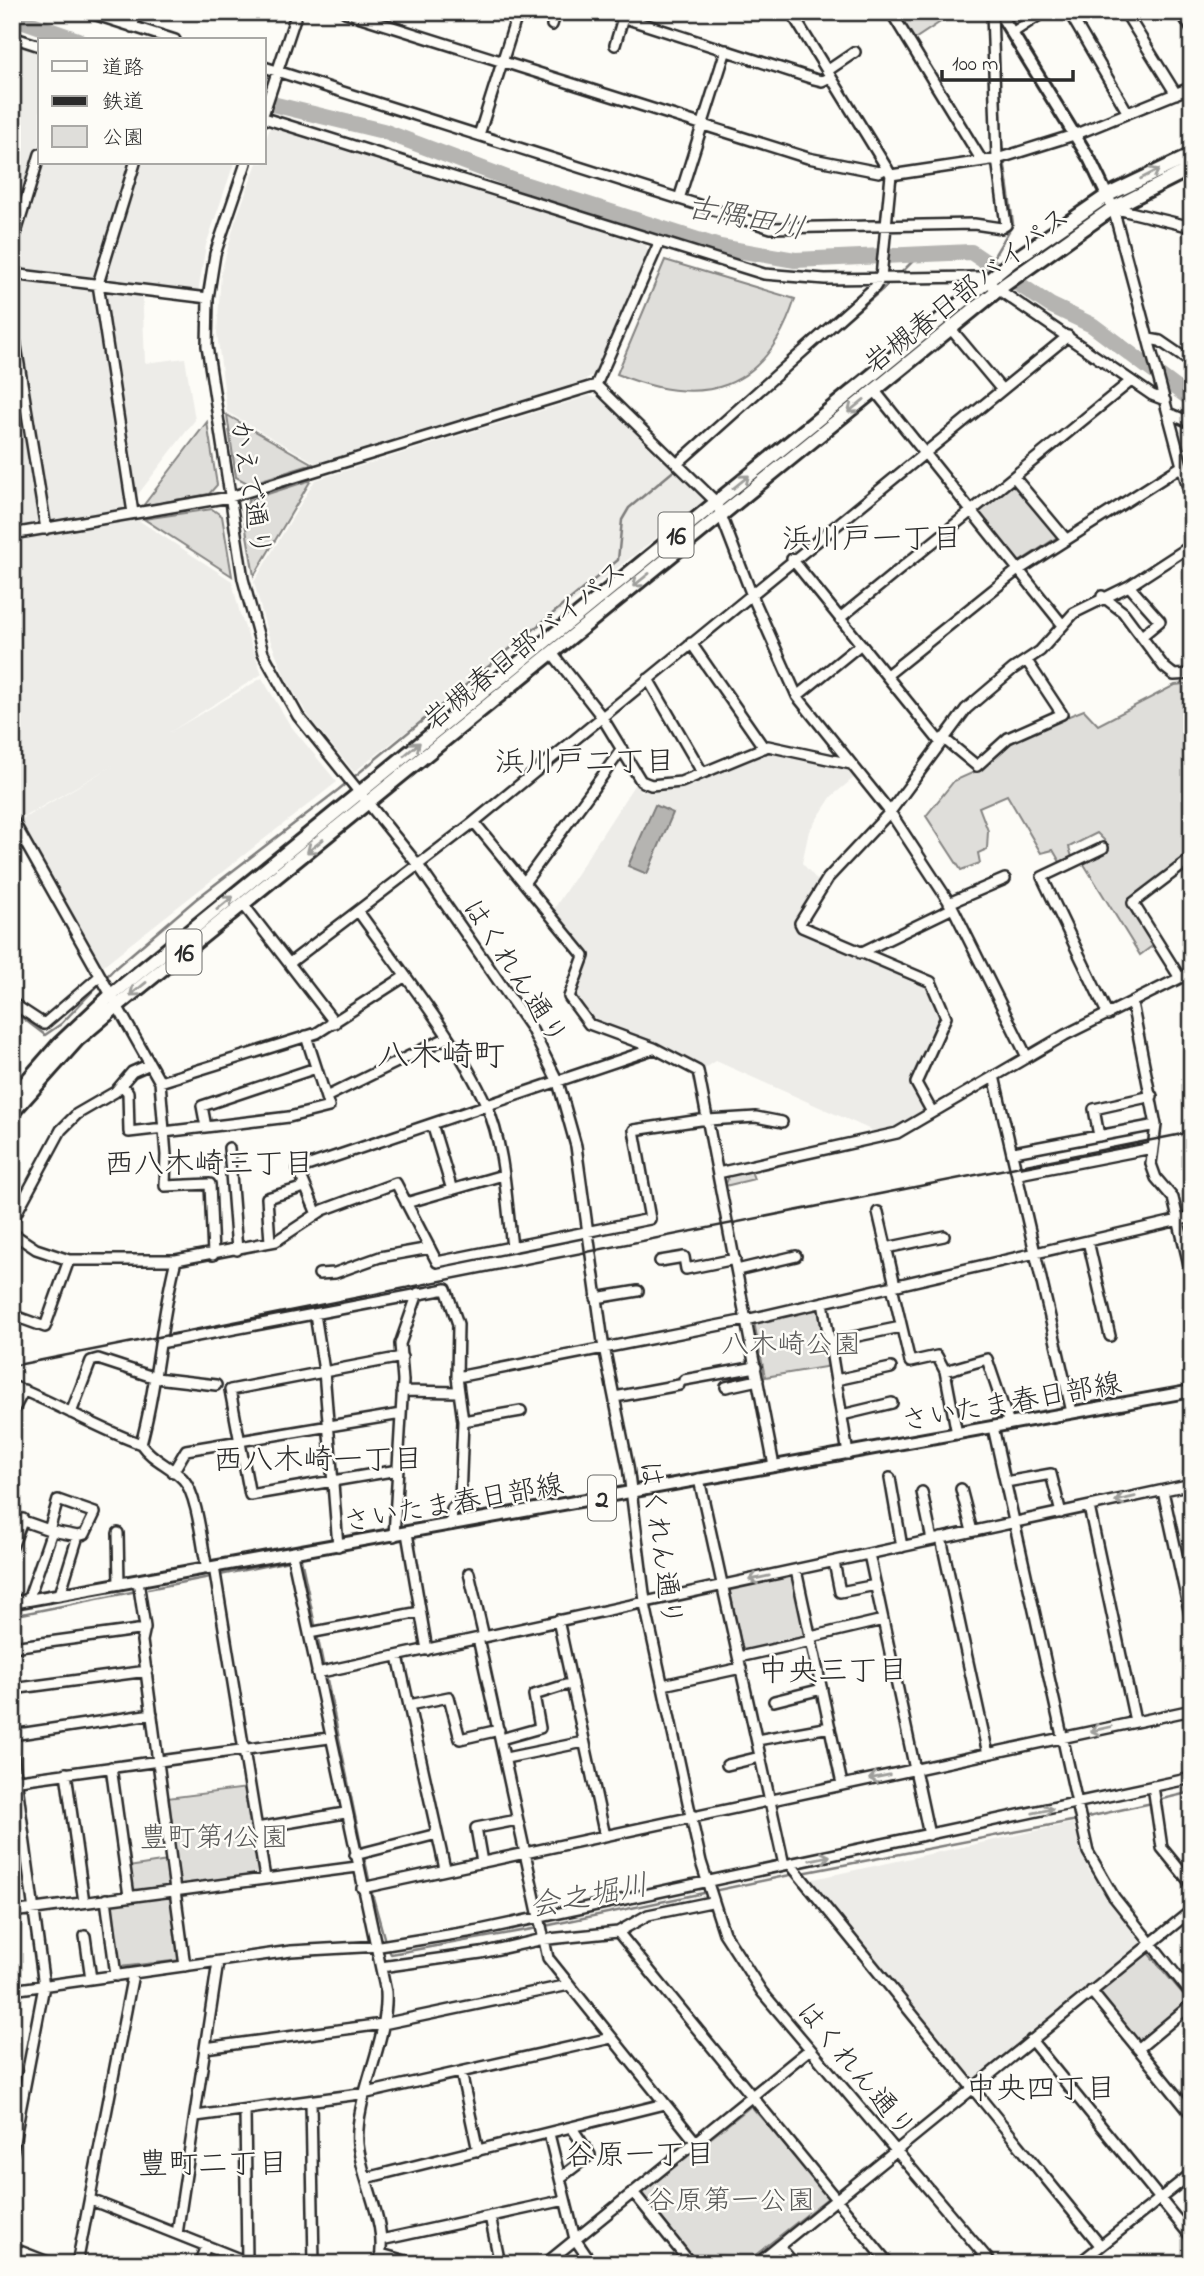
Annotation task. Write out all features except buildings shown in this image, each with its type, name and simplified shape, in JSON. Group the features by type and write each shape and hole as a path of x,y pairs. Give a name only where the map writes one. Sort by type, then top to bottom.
{"highway":[{"name":"岩槻春日部バイパス","path":"12,1113 113,1002 719,507 1022,253 1192,155"},
{"name":"岩槻春日部バイパス","path":"12,1098 60,1043 243,904 364,798 552,653 719,507 875,391 1111,201 1192,168"}],"main road":[{"path":"999,12 1111,201"},
{"name":"さいたま春日部線","path":"12,1603 138,1581 213,1573 394,1535 1192,1391"}],"street":[{"path":"87,12 168,38"},
{"path":"132,27 137,12"},
{"path":"266,109 297,12"},
{"path":"345,12 808,158 879,172 997,159 1074,135 1192,87"},
{"path":"479,135 518,12"},
{"path":"552,25 556,12"},
{"path":"606,12 627,16 822,81 855,52"},
{"path":"678,463 875,287 881,275 887,228 889,171 791,12"},
{"path":"891,12 982,161"},
{"path":"266,68 277,74 771,228 887,228 974,224 1004,227 1007,216 997,159 992,12"},
{"path":"1012,33 1044,12"},
{"path":"1069,12 1128,113"},
{"path":"1125,12 1176,94"},
{"path":"1181,12 1192,30"},
{"path":"615,45 627,16"},
{"path":"12,37 38,45"},
{"path":"679,199 726,50"},
{"path":"266,119 764,274 825,279 881,275 990,279 1131,381 1164,397"},
{"path":"12,246 38,161"},
{"path":"133,513 98,284 135,164"},
{"name":"かえで通り","path":"246,164 220,237 208,298 210,373 250,608 270,669 298,716 364,798"},
{"path":"1111,201 1192,227"},
{"path":"1111,201 1192,503"},
{"path":"12,534 230,497 596,385 659,243"},
{"path":"12,274 208,298"},
{"path":"12,322 46,528"},
{"path":"951,329 1002,390"},
{"path":"291,962 474,822 792,559 1068,336"},
{"path":"1150,344 1160,341 1192,363"},
{"path":"839,618 1131,381"},
{"path":"596,385 678,463 719,507 751,593 797,696 891,812 951,906 1027,1057"},
{"path":"875,391 1062,624"},
{"path":"1168,413 1192,423"},
{"path":"887,675 1020,569 1182,466"},
{"path":"1014,477 1065,538"},
{"path":"932,1112 916,1083 946,1017 930,982 802,927 800,923 828,878 891,812 966,709 988,688 1041,651 1074,613 1102,596 1129,586 1192,545"},
{"path":"792,559 942,740 977,766 1008,738 1062,713 1027,661"},
{"path":"1129,586 1160,621 1143,635"},
{"path":"1102,596 1123,612 1143,635 1164,667 1174,675 1192,674"},
{"path":"691,643 764,748"},
{"path":"797,696 861,644"},
{"path":"552,653 602,717 641,781 651,785 681,782 764,748 852,764"},
{"path":"648,678 702,772"},
{"path":"524,883 622,749"},
{"name":"はくれん通り","path":"364,798 418,865 531,1028 558,1082 576,1146 596,1297 615,1397 646,1602 706,1885 724,1933 745,1970 992,2264"},
{"path":"12,819 160,1082 164,1130 164,1185 210,1184 213,1255"},
{"path":"474,822 584,956 569,997 589,1024 654,1048 698,1071 774,1466"},
{"path":"1103,849 1042,877 1108,1015"},
{"path":"1180,978 1133,903 1192,858"},
{"path":"860,953 1006,879"},
{"path":"243,904 291,962 335,1023"},
{"path":"358,911 446,1038 487,1105 503,1175 512,1247"},
{"path":"718,1173 883,1138 1027,1057 1192,972"},
{"path":"12,1003 44,1024 100,976"},
{"path":"160,1082 306,1036 335,1023 404,977"},
{"path":"1132,1003 1156,1125 1152,1148 1153,1171 1172,1198 1192,1277"},
{"path":"121,1085 128,1092 129,1132 206,1127 289,1117 329,1107 306,1036"},
{"path":"326,1097 446,1038"},
{"path":"317,1214 298,1169 654,1048"},
{"path":"12,1221 61,1130 76,1114 115,1092 132,1072 149,1065"},
{"path":"206,1127 202,1106 316,1068"},
{"path":"994,1076 1014,1152 1072,1412"},
{"path":"1099,1136 1094,1109 1152,1096"},
{"path":"12,1233 36,1249 69,1261 176,1261 270,1242 317,1214 396,1183 437,1262 650,1219 634,1130 707,1120 756,1117 782,1122"},
{"path":"432,1124 452,1190"},
{"path":"1014,1152 1156,1125"},
{"path":"229,1148 237,1250"},
{"path":"1019,1174 1152,1148"},
{"path":"407,1203 503,1175"},
{"path":"270,1242 267,1198 305,1186"},
{"path":"878,1212 910,1362 937,1356 945,1371 957,1434"},
{"path":"457,1377 746,1320 1192,1217"},
{"path":"886,1248 944,1236"},
{"path":"1088,1241 1110,1336"},
{"path":"318,1274 335,1273 380,1257 430,1248"},
{"path":"737,1270 796,1256"},
{"path":"660,1261 684,1257 685,1269 735,1259"},
{"path":"12,1315 45,1327 69,1261"},
{"path":"141,1444 156,1378 163,1312 176,1261"},
{"path":"160,1343 446,1289 458,1324 457,1377 463,1421 460,1500 452,1509 451,1525"},
{"path":"596,1297 638,1291"},
{"path":"394,1535 402,1391 400,1344 418,1293"},
{"path":"823,1302 848,1454"},
{"path":"315,1314 324,1371 338,1546"},
{"path":"829,1342 901,1327"},
{"path":"398,1469 250,1495 229,1390 401,1357"},
{"path":"71,1413 91,1361 98,1359 156,1378 216,1385"},
{"path":"945,1371 987,1359 1009,1424"},
{"path":"615,1397 756,1367"},
{"path":"836,1380 891,1368"},
{"path":"726,1387 758,1380"},
{"path":"12,1386 100,1429 141,1444 149,1456 184,1480 191,1492 213,1573 265,1878"},
{"path":"12,1413 23,1390"},
{"path":"402,1391 459,1392"},
{"path":"842,1415 892,1404"},
{"path":"463,1421 521,1411"},
{"path":"173,1472 186,1450 401,1414"},
{"path":"993,1427 1088,1852 1102,1880 1192,1995"},
{"path":"1006,1482 1051,1474 1061,1513"},
{"path":"890,1478 902,1547"},
{"path":"699,1479 770,1801 789,1866 1100,2245"},
{"path":"323,1672 1192,1484"},
{"path":"961,1489 972,1531"},
{"path":"1163,1491 1192,1624"},
{"path":"922,1492 937,1539 988,1754"},
{"path":"27,1600 58,1500 95,1513 88,1530 78,1536 60,1594"},
{"path":"1089,1507 1135,1720"},
{"path":"12,1517 78,1536"},
{"path":"12,1547 23,1519"},
{"path":"118,1533 119,1584"},
{"path":"407,1533 427,1650"},
{"path":"869,1554 929,1835"},
{"path":"292,1555 309,1633 323,1672 329,1738 357,1867 368,1887 381,1946 381,1967 387,2005 358,2143 381,2240 380,2259 416,2264"},
{"path":"834,1562 840,1592 876,1585"},
{"path":"796,1570 842,1784"},
{"path":"469,1573 517,1819 548,1958 695,2141"},
{"path":"138,1581 145,1629 142,1642 185,1966"},
{"path":"309,1633 420,1612"},
{"path":"558,1620 605,1836"},
{"path":"738,1657 883,1620"},
{"path":"12,1647 145,1629"},
{"path":"398,1657 445,1869"},
{"path":"663,1685 741,1668"},
{"path":"12,1689 146,1671"},
{"path":"409,1705 449,1697 460,1739 500,1734 540,1728 534,1695 572,1683"},
{"path":"774,1701 822,1689"},
{"path":"368,1887 1135,1720 1192,1710"},
{"path":"12,1735 152,1714"},
{"path":"757,1740 830,1727"},
{"path":"14,1781 329,1738"},
{"path":"506,1758 584,1742"},
{"path":"12,1747 14,1781 44,1986 12,2153"},
{"path":"727,1765 761,1758"},
{"path":"111,1766 129,1896"},
{"path":"66,1773 84,1902"},
{"path":"381,1967 481,1953 542,1928 706,1885 929,1835 1077,1807 1192,1778"},
{"path":"1153,1789 1162,1848 1192,1885"},
{"path":"257,1828 345,1813"},
{"path":"482,1862 476,1828 517,1819"},
{"path":"355,1855 437,1834"},
{"path":"12,1912 357,1867"},
{"path":"106,1899 117,1976"},
{"path":"12,1990 328,1947 381,1946 542,1928 618,1932 648,1915 711,1899"},
{"path":"757,2264 1192,1910"},
{"path":"618,1932 889,2264"},
{"path":"85,1936 91,1979"},
{"path":"177,2234 218,1962"},
{"path":"77,2264 133,1974"},
{"path":"205,2048 383,2024 569,1984"},
{"path":"1091,1991 1192,2115"},
{"path":"1138,2049 1192,2004"},
{"path":"196,2116 367,2093 611,2038"},
{"path":"1031,2040 1192,2238"},
{"path":"545,2264 810,2049"},
{"path":"461,2072 478,2151"},
{"path":"12,2097 22,2101"},
{"path":"311,2101 314,2264"},
{"path":"366,2178 664,2104"},
{"path":"91,2200 250,2263 245,2110"},
{"path":"560,2178 590,2155 572,2128"},
{"path":"550,2134 575,2239 592,2264"},
{"path":"1078,2264 1192,2173"},
{"path":"633,2192 691,2264"},
{"path":"381,2240 565,2200"},
{"path":"490,2216 500,2264"},
{"path":"200,2264 206,2246"},
{"path":"779,2246 794,2264"},
{"path":"12,2248 52,2264"}],"shaded area":[{"path":"12,41 38,49 38,164 234,164 206,245 198,292 142,286 145,363 185,358 195,420 123,514 12,533"},
{"path":"274,126 646,245 648,251 594,374 581,382 316,463 227,412 217,333 221,273 235,222 257,164 266,164 266,139 270,128"},
{"path":"589,396 603,399 705,500 354,772 311,720 286,679 267,632 254,582 315,480"},
{"path":"132,516 232,581 240,614 262,674 170,732 262,678 290,725 337,782 96,971 14,824 114,765 20,819 12,803 12,534"},
{"path":"767,752 845,766 855,777 832,796 809,831 802,863 819,882 794,927 918,985 927,986 941,1018 911,1082 924,1109 893,1129 878,1133 716,1061 704,1069 591,1019 575,999 589,957 552,912 636,782 641,791 680,787"},
{"path":"655,805 673,813 647,874 628,866"},
{"path":"1073,1823 1088,1869 1142,1945 974,2081 970,2080 809,1880"}],"green space":[{"path":"913,12 941,12 945,19 913,40 900,20"},
{"path":"665,260 795,299 782,330 767,355 748,373 727,384 703,390 677,390 648,385 617,374"},
{"path":"227,415 313,464 249,484 236,477"},
{"path":"207,422 217,485 209,494 143,506"},
{"path":"1012,479 1059,536 1019,562 977,510"},
{"path":"311,480 254,576 243,512 249,500"},
{"path":"212,509 222,516 232,576 144,519"},
{"path":"1192,683 1192,854 1130,903 1155,944 1140,955 1082,861 1107,850 1104,840 1097,833 1069,847 1072,857 1060,862 1053,850 1041,853 1007,795 979,807 988,831 987,849 978,853 980,863 961,870 926,816 954,781 979,770 1021,735 1084,710 1098,725 1175,685"},
{"path":"751,1171 754,1179 725,1186 729,1176"},
{"name":"八木崎公園","path":"821,1308 831,1366 765,1377 754,1322"},
{"path":"793,1574 807,1639 743,1653 729,1588"},
{"name":"豊町第1公園","path":"247,1788 261,1875 180,1885 167,1798"},
{"path":"168,1861 169,1887 134,1892 131,1890 128,1867"},
{"path":"172,1895 181,1960 119,1967 110,1903"},
{"path":"1148,1953 1189,2001 1138,2041 1099,1992"},
{"name":"谷原第一公園","path":"751,2106 829,2197 744,2264 698,2264 642,2193"}],"waterway":[{"path":"990,263 1013,224 1002,145 997,16"},
{"name":"古隅田川","path":"12,17 72,38"},
{"name":"古隅田川","path":"266,102 383,131 515,181 720,247 795,260 971,252 1050,305 1092,325 1192,400"},
{"path":"899,275 917,257"},
{"path":"769,387 891,282"},
{"path":"12,1010 45,1035 61,1024 114,969 196,899 338,790 618,560 622,520 629,508 677,468"},
{"name":"会之堀川","path":"301,1559 324,1668"},
{"name":"会之堀川","path":"220,1575 289,1561"},
{"name":"会之堀川","path":"148,1589 210,1577"},
{"name":"会之堀川","path":"12,1616 132,1592"},
{"name":"会之堀川","path":"326,1675 362,1850"},
{"name":"会之堀川","path":"1158,1800 1192,1792"},
{"name":"会之堀川","path":"1083,1818 1152,1803"},
{"name":"会之堀川","path":"802,1873 1077,1820"},
{"name":"会之堀川","path":"364,1856 370,1884"},
{"name":"会之堀川","path":"545,1926 795,1874"},
{"name":"会之堀川","path":"371,1890 385,1941"},
{"name":"会之堀川","path":"387,1947 391,1954 538,1928"}],"railway":[{"path":"12,1366 1192,1132"}],"district":[{"name":"浜川戸一丁目","path":"872,538"},
{"name":"浜川戸二丁目","path":"585,761"},
{"name":"八木崎町","path":"441,1054"},
{"name":"西八木崎三丁目","path":"209,1163"},
{"name":"西八木崎一丁目","path":"318,1459"},
{"name":"中央三丁目","path":"833,1670"},
{"name":"中央四丁目","path":"1041,2088"},
{"name":"谷原一丁目","path":"640,2154"},
{"name":"豊町二丁目","path":"213,2163"}]}
